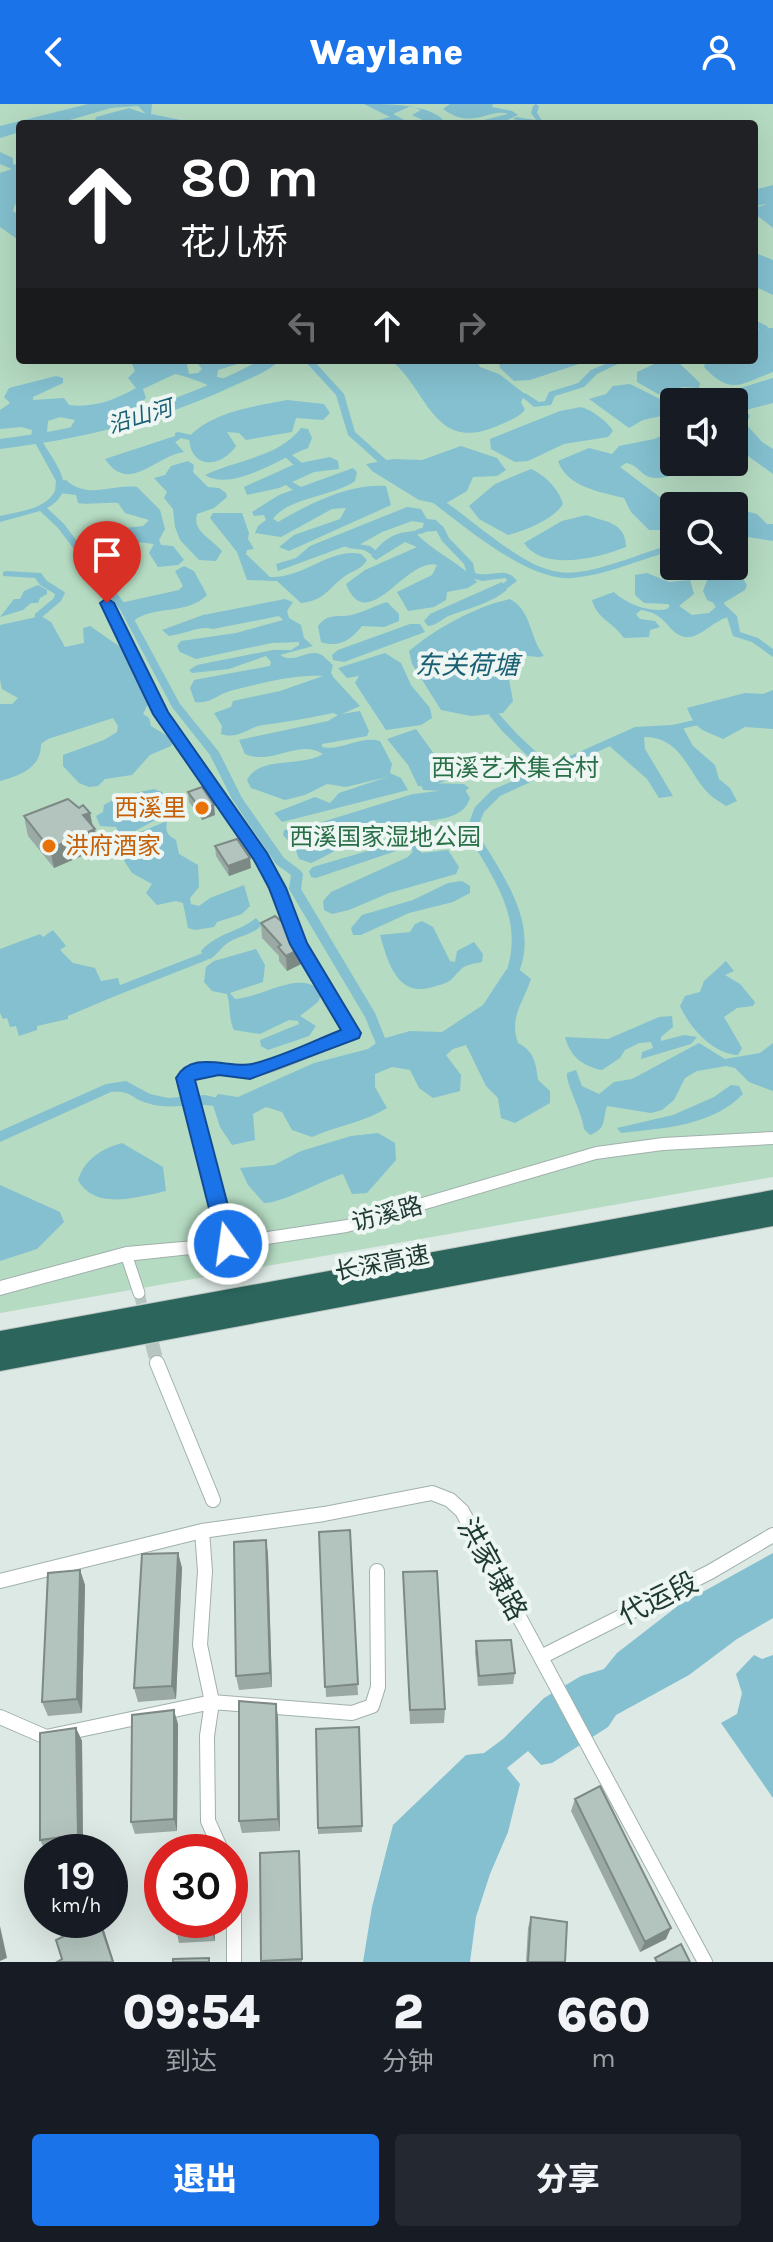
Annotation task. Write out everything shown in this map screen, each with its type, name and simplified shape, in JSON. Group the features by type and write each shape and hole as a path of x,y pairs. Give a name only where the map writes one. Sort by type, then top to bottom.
{"highway":[{"name":"长深高速","path":"0,1341 773,1199"},
{"name":"长深高速","path":"0,1361 773,1217"}],"street":[{"path":"107,603 161,714 261,857 299,944 352,1033 250,1072 219,1067 192,1072 185,1078 228,1244"},
{"name":"访溪路","path":"0,1288 126,1254 228,1244 347,1226 596,1153 663,1144 773,1138"},
{"path":"126,1254 139,1293"},
{"path":"157,1363 213,1500"},
{"name":"洪家埭路","path":"0,1581 202,1531 324,1514 432,1493 450,1500 462,1511 705,1962"},
{"path":"202,1531 205,1571 200,1645 212,1702 207,1736 208,1821 214,1834"},
{"name":"代运段","path":"541,1657 710,1572 773,1535"},
{"path":"0,1717 46,1737 212,1702 352,1713 372,1706 378,1687 377,1571"},
{"path":"234,1938 234,1962"}],"green space":[{"name":"西溪国家湿地公园","path":"0,104 773,104 773,1177 0,1313"}],"water":[{"path":"88,104 152,104 151,114 181,120 95,120 96,117 129,108 146,114 138,106 111,108 70,120 24,120"},
{"path":"364,104 410,106 393,114 404,120 379,120 390,117"},
{"path":"450,104 493,104 492,107 518,115 507,120 483,120 508,114 463,118 443,109"},
{"path":"414,107 439,116 443,120 423,120 412,115 421,110"},
{"path":"16,122 16,133 0,138 0,126"},
{"path":"0,152 13,158 13,164 16,165 16,205 13,211 16,213 16,238 0,227 0,173 12,169 0,164"},
{"path":"773,185 773,228 758,216 758,207 768,204 758,205 758,189"},
{"path":"758,254 773,260 773,295 758,288"},
{"path":"773,328 773,372 737,385 722,382 704,367 705,364 758,364 758,329"},
{"path":"132,364 187,364 189,374 202,369 198,364 237,364 218,370 217,377 232,380 211,387 175,374 143,389 146,398 137,407 138,411 148,414 66,435 75,420 60,417 48,421 47,432 54,437 31,440 32,430 21,427 0,429 0,410 10,403 4,397 9,388 56,376 63,378 63,383 33,397 33,400 64,398 69,405 96,404 136,388 128,378 135,371"},
{"path":"395,364 478,364 499,374 525,394 521,402 525,410 492,428 473,433 457,431 434,415"},
{"path":"499,364 579,364 530,380 514,381"},
{"path":"654,364 680,364 700,383 699,388 660,388 658,394 637,382 637,372"},
{"path":"773,378 773,403 748,409 748,388 741,388"},
{"path":"630,384 660,399 660,416 643,420 629,428 589,399 606,394 613,386"},
{"path":"287,400 324,404 330,413 323,420 296,418 292,432 246,440 239,433 227,432 236,446 214,462 200,460 191,448 189,437 209,422 235,411"},
{"path":"581,407 607,423 613,431 608,437 564,444 528,461 515,462 491,449 490,439 560,411"},
{"path":"748,426 773,449 773,474 748,456"},
{"path":"301,428 308,429 312,438 308,448 242,477 216,479 205,475 269,452 292,438"},
{"path":"178,435 180,439 175,442 184,452 133,474 123,474 105,459"},
{"path":"660,437 660,476 670,476 649,477 626,463 620,467 660,497 660,530 649,530 631,512 624,498 577,483 562,470 558,461 589,448 612,454 619,446"},
{"path":"461,446 497,458 506,470 497,476 473,477 467,491 443,505 419,500 372,471 366,464 393,459 422,460"},
{"path":"330,457 338,461 339,469 314,472 279,488 247,495 244,487 295,464"},
{"path":"188,461 194,465 193,472 208,487 219,488 226,493 227,497 214,508 197,514 196,520 200,530 222,551 216,561 199,560 180,540 173,509 164,498 167,492 154,478 165,475 171,466"},
{"path":"353,468 357,472 355,481 289,506 273,519 278,522 330,496 372,486 386,486 391,505 289,551 279,547 294,535 340,519 346,508 332,509 281,537 255,533 266,520 264,515 254,516 252,512 279,495"},
{"path":"531,469 551,483 563,504 546,519 508,535 479,519 469,506 495,484"},
{"path":"66,480 74,486 91,490 137,487 160,510 165,529 159,540 161,545 173,546 184,560 178,565 158,567 149,553 154,544 137,542 98,553 91,565 83,555 119,537 125,528 143,526 149,520 125,513 118,503 78,503 76,495 59,493 60,481"},
{"path":"407,507 421,509 427,519 436,520 443,527 421,532 424,523 412,521 359,545 343,547 278,571 276,564 296,558 310,546"},
{"path":"748,512 757,514 767,524 773,524 773,541 748,537"},
{"path":"213,513 242,513 248,539 254,549 247,550 246,554 270,577 294,573 350,553 361,554 367,560 323,595 301,603 277,581 247,580 237,552 210,518"},
{"path":"586,515 618,528 626,547 586,558 557,560 533,552 524,543 562,521"},
{"path":"414,531 477,582 468,588 447,592 446,600 434,607 408,611 397,592 432,575 437,565 425,565 376,599 365,603 355,598 346,584 365,570 417,547 405,542 376,560 371,556 394,535"},
{"path":"184,566 194,571 207,595 190,606 150,613 132,622 120,603 179,590 183,586 175,571"},
{"path":"647,573 669,582 690,580 694,594 679,606 692,615 709,613 718,605 707,600 703,591 707,580 744,580 747,585 745,590 720,605 732,616 691,637 679,635 656,615 641,610 636,614 640,619 655,621 660,627 650,630 649,637 624,638 598,612 592,600 614,592 639,606 653,610 667,609 668,604 644,603 635,595 635,575"},
{"path":"502,582 507,590 480,605 432,625 428,626 424,621 430,614"},
{"path":"38,585 47,590 47,594 38,603 31,603 23,610 0,617 14,599 20,599 24,591"},
{"path":"285,599 293,602 287,611 289,618 301,625 304,638 313,646 280,655 291,658 317,653 323,656 333,665 331,673 334,678 360,706 342,714 360,711 369,731 367,736 322,744 322,747 366,740 380,741 392,764 390,773 401,778 408,790 282,822 274,813 315,797 330,803 339,793 387,777 346,787 327,784 305,795 285,800 251,788 247,780 261,767 323,754 305,749 255,757 245,754 239,740 328,721 338,715 333,713 263,725 227,735 221,734 222,726 214,713 231,707 233,701 280,691 323,676 276,680 230,691 205,702 195,702 190,688 194,680 270,666 271,662 266,656 229,669 192,673 189,670 197,665 273,650 291,650 299,642 272,643 196,659 180,652 177,646 181,641 236,633 283,620 279,616 169,636 162,630 203,615"},
{"name":"东关荷塘","path":"510,599 522,610 544,656 511,657 509,679 513,701 503,713 471,716 441,710 412,664 409,651 456,619"},
{"path":"387,602 399,614 399,621 384,627 362,626 349,639 339,643 321,642 318,626 326,618 355,614"},
{"path":"41,616 51,622 65,647 84,643 83,628 90,626 126,651 132,672 149,702 143,714 149,718 151,726 174,740 171,746 150,755 132,775 105,779 98,786 79,783 63,766 63,755 117,732 118,726 113,718 48,739 41,744 34,765 0,781 0,704 12,704 18,698 2,689 0,625"},
{"path":"410,624 420,624 425,632 344,662 333,660 332,655 338,650"},
{"path":"385,653 401,663 411,685 430,708 432,718 421,725 386,730 355,683 359,676 347,678 338,668"},
{"path":"773,690 773,729 745,727 723,739 697,726 687,708 745,693 763,694"},
{"path":"682,726 693,746 715,765 719,779 730,788 737,801 726,806 715,799 675,749 657,739 644,737 645,749 673,796 659,798 647,779 606,743 639,729"},
{"path":"416,729 443,766 448,780 427,787 418,786 408,765 387,739"},
{"path":"464,788 470,798 466,806 453,815 360,839 311,863 299,859 295,848 283,835 284,830 322,822 413,794"},
{"path":"154,789 162,792 173,807 168,813 135,831 138,833 167,821 167,832 176,840 179,854 198,865 199,887 190,898 191,904 199,906 210,898 244,885 250,906 242,914 217,922 214,927 195,930 188,928 183,903 176,901 157,905 146,893 152,884 132,873 114,845 119,833 116,827 100,826 96,816 103,812 104,805 120,796"},
{"path":"433,830 442,830 443,834 418,849 422,853 448,850 459,867 456,874 389,893 349,910 332,914 324,910 323,901 331,892 408,857 413,851 409,848 396,851 316,878 311,877 309,871 313,867"},
{"path":"462,881 470,886 470,893 453,902 409,913 361,935 353,935 351,928 362,915 413,900 448,883"},
{"path":"256,918 262,925 258,929 230,942 210,959 204,959 201,951 207,945"},
{"path":"422,921 433,927 450,961 455,962 457,951 474,942 483,954 482,962 464,967 441,985 418,989 408,986 395,974 380,935 410,932 415,924"},
{"path":"53,930 66,946 60,950 73,963 95,968 101,981 118,978 122,993 68,1016 68,1019 37,1026 37,1030 19,1036 16,1026 10,1027 7,1018 3,1019 0,1013 0,949 40,934 43,937"},
{"path":"256,949 265,965 263,982 230,993 235,999 293,983 314,986 322,993 318,1002 300,1016 316,1026 309,1036 268,1050 261,1046 260,1040 299,1024 298,1021 289,1020 260,1034 234,1030 227,994 212,991 204,982 206,967 214,961"},
{"path":"726,961 734,971 725,975 740,984 755,1002 753,1006 737,1008 724,1017 742,1048 738,1055 711,1045 690,1023 680,1006 685,996 700,992 704,981"},
{"path":"516,967 531,979 516,1018 518,1043 533,1058 538,1080 550,1091 550,1103 515,1123 501,1118 498,1098 486,1086 466,1045 446,1055 461,1075 460,1091 433,1098 419,1088 410,1070 392,1067 375,1074 375,1087 387,1108 312,1137 292,1130 282,1112 266,1107 253,1114 255,1140 232,1145 220,1127 212,1102 218,1094 238,1097 314,1063 368,1049 382,1039 410,1031 442,1032 483,1005 506,970"},
{"path":"672,1016 673,1027 661,1037 661,1041 684,1035 697,1037 691,1044 641,1059 642,1052 653,1048 651,1042 639,1043 625,1050 620,1058 602,1070 578,1059 565,1037 608,1039 659,1017"},
{"path":"699,1043 725,1059 760,1053 773,1043 773,1091 749,1082 735,1068 726,1066 697,1071 685,1078 674,1100 662,1110 651,1113 607,1106 599,1130 590,1135 584,1129 567,1073 576,1070 582,1086 599,1094 614,1082 632,1079"},
{"path":"731,1085 739,1086 743,1094 731,1105 702,1119 670,1127 621,1133 617,1128 673,1115 714,1097"},
{"path":"378,1133 395,1143 396,1160 367,1193 352,1194 343,1174 280,1200 264,1203 248,1185 240,1168 274,1165 301,1151 351,1136"},
{"path":"122,1143 163,1167 166,1191 106,1199 86,1190 78,1180 85,1166 107,1148"},
{"path":"0,1185 60,1212 64,1222 37,1249 0,1261"},
{"path":"773,1553 773,1618 737,1639 689,1675 616,1715 608,1727 552,1763 541,1765 528,1751 507,1768 520,1784 508,1832 476,1917 470,1962 363,1962 372,1907 393,1825 466,1755 484,1753 503,1739 544,1698 581,1676 604,1669 617,1653 679,1605"},
{"path":"754,1655 762,1659 773,1655 773,1798 721,1723 737,1714 742,1693 736,1674"}],"building":[{"path":"202,787 214,805 201,810 188,792"},
{"path":"68,799 79,808 83,805 90,813 83,815 95,829 50,849 24,816"},
{"path":"237,839 250,858 228,866 215,846"},
{"path":"275,916 288,927 300,949 286,956 278,947 281,945 261,923"},
{"path":"350,1530 358,1684 325,1687 319,1532"},
{"path":"266,1540 270,1673 236,1676 234,1542"},
{"path":"178,1553 172,1686 134,1688 142,1554"},
{"path":"80,1570 77,1699 42,1702 48,1573"},
{"path":"437,1571 445,1709 410,1710 403,1572"},
{"path":"511,1640 515,1673 479,1676 476,1641"},
{"path":"239,1701 276,1704 278,1819 239,1821"},
{"path":"174,1710 174,1819 131,1822 132,1715"},
{"path":"359,1727 362,1826 318,1828 316,1729"},
{"path":"76,1728 78,1834 40,1834 40,1733"},
{"path":"600,1786 671,1928 645,1942 575,1799"},
{"path":"299,1851 302,1959 261,1961 260,1853"},
{"path":"531,1917 567,1922 565,1962 528,1962"},
{"path":"105,1938 113,1962 57,1962 62,1959 56,1940"},
{"path":"681,1944 690,1962 657,1962 655,1958"},
{"path":"209,1958 209,1962 173,1962 173,1959"}],"waterway":[{"path":"536,106 534,113 539,120"},
{"path":"516,119 522,120"},
{"path":"758,324 764,328"},
{"name":"沿山河","path":"0,444 71,433 140,416 208,392 264,364"},
{"path":"312,364 340,394 351,433 390,468"},
{"path":"525,396 537,405 548,403 552,394 581,385 594,372 613,364"},
{"path":"178,435 189,437"},
{"path":"0,519 39,509 49,504 60,491 60,481 37,439"},
{"path":"288,455 298,464"},
{"path":"289,483 298,489"},
{"path":"431,497 512,554 559,575 599,570 660,551"},
{"path":"42,508 61,526 125,610 176,705 215,754 237,799 280,861 297,874 295,889 371,1016 385,1053"},
{"path":"440,528 445,539 468,563 471,575 482,578 508,575 512,581 505,587"},
{"path":"417,533 421,531"},
{"path":"351,546 367,548 374,553"},
{"path":"6,574 38,575 43,583 60,593 58,599 38,616"},
{"path":"717,580 719,605 732,616 736,634 755,640 773,654"},
{"path":"494,715 548,770"},
{"path":"548,770 639,729 672,728 708,720"},
{"path":"510,979 517,960 519,940 516,921 501,883 471,831 479,810 496,793 548,770"},
{"path":"427,787 464,788"},
{"path":"106,995 203,957"},
{"path":"0,1137 110,1087 126,1086 147,1098 168,1103 205,1100 226,1104"}],"tunnel":[{"path":"139,1293 147,1325"},
{"path":"147,1323 157,1363"}],"place":[{"name":"西溪里","path":"202,808"},
{"name":"洪府酒家","path":"49,846"}],"route":[{"path":"107,603 161,714 261,857 299,944 352,1033 250,1072 219,1067 192,1072 185,1078 228,1244"}],"park label":[{"name":"西溪艺术集合村","path":"515,768"}]}
